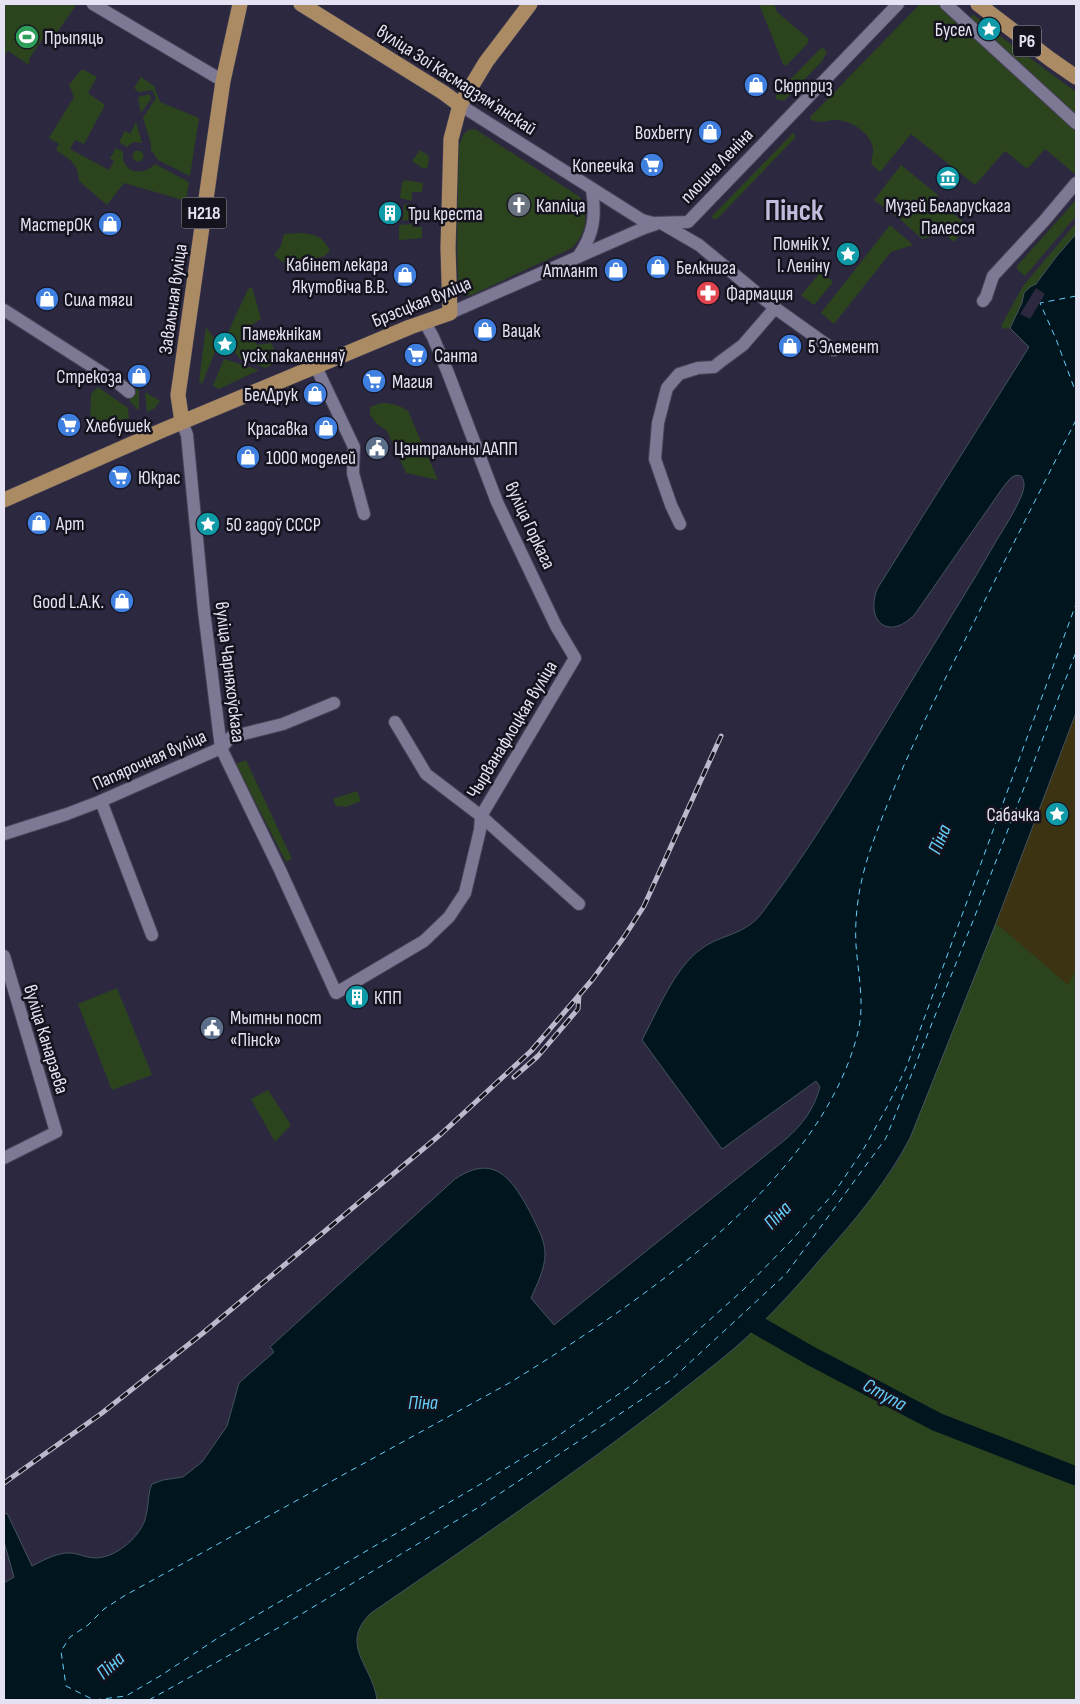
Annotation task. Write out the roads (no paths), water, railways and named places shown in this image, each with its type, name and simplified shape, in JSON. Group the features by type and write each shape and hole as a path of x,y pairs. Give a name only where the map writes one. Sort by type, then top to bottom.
{"main road":[{"name":"Завальная вуліца","path":"182,422 178,396 223,81 240,4"},
{"name":"вуліца Зоі Касмадзямʼянскай","path":"301,4 444,93 460,105"},
{"path":"450,313 448,248 451,139 460,105 486,62 530,4"},
{"name":"Р6","path":"978,4 1076,77"},
{"name":"Брэсцкая вуліца","path":"4,500 182,422 424,321 450,313"}],"street":[{"path":"92,4 223,81"},
{"name":"плошча Леніна","path":"661,223 688,222 898,4"},
{"path":"946,4 1076,123"},
{"name":"вуліца Зоі Касмадзямʼянскай","path":"460,105 642,220 661,223"},
{"path":"983,301 993,276 1076,183"},
{"path":"577,258 586,245 594,221 592,189"},
{"path":"661,223 699,245 775,308 834,350"},
{"name":"Брэсцкая вуліца","path":"450,313 644,228 661,223"},
{"path":"680,524 671,505 655,459 658,424 667,388 679,374 698,368 714,367 743,344 775,308"},
{"path":"4,310 130,392"},
{"name":"вуліца Горкага","path":"424,321 448,372 497,502 556,626 576,658"},
{"path":"316,367 354,447 353,473 364,514"},
{"name":"вуліца Чарняхоўскага","path":"182,422 187,435 204,611 221,748 280,870 336,993"},
{"name":"Чырванафлоцкая вуліца","path":"336,993 424,941 450,916 465,893 480,830 481,816 576,658"},
{"name":"Папярочная вуліца","path":"4,834 101,801 221,748 231,737 283,724 334,703"},
{"path":"395,722 426,774 481,816 579,904"},
{"path":"101,801 152,935"},
{"name":"вуліца Канарэева","path":"4,956 56,1132 4,1158"}],"water":[{"name":"Піна","path":"1076,234 1076,713 996,923 910,1138 881,1185 847,1228 792,1291 760,1325 728,1353 666,1403 593,1457 371,1613 357,1635 357,1646 377,1700 4,1700 4,1583 14,1577 4,1542 4,1515 7,1513 32,1566 51,1557 66,1553 92,1558 103,1557 125,1546 142,1527 152,1484 183,1477 202,1462 227,1426 239,1383 274,1352 270,1347 455,1179 469,1171 481,1168 492,1169 510,1181 517,1190 538,1228 545,1249 542,1271 531,1298 554,1325 786,1139 803,1122 818,1095 820,1087 816,1081 722,1149 642,1040 667,991 692,957 716,940 740,931 755,921 784,883 846,788 1015,509 1024,486 1023,478 1018,475 1011,478 1004,486 915,614 906,622 897,626 889,627 877,619 874,611 874,601 877,589 1029,347 1010,328 1022,303 1024,293 1036,284"}],"waterway":[{"name":"Ступа","path":"738,1314 811,1356 937,1422 1076,1476"}],"railway":[{"path":"4,1483 102,1413 203,1333 441,1134 531,1051 592,980 644,906 721,736"},
{"path":"514,1077 538,1056 578,1009 579,995"}],"place":[{"name":"Бусел","path":"989,29"},
{"name":"Прыпяць","path":"27,37"},
{"name":"Сюрприз","path":"756,85"},
{"name":"Boxberry","path":"710,132"},
{"name":"Копеечка","path":"652,165"},
{"name":"Музей Беларускага Палесся","path":"948,178"},
{"name":"Капліца","path":"519,205"},
{"name":"Три креста","path":"390,213"},
{"name":"МастерОК","path":"110,224"},
{"name":"Помнік У. І. Леніну","path":"848,254"},
{"name":"Белкнига","path":"658,267"},
{"name":"Атлант","path":"616,270"},
{"name":"Кабінет лекара Якутовіча В.В.","path":"405,275"},
{"name":"Фармация","path":"708,293"},
{"name":"Сила тяги","path":"47,299"},
{"name":"Вацак","path":"485,330"},
{"name":"Памежнікам усіх пакаленняў","path":"225,344"},
{"name":"5 Элемент","path":"790,346"},
{"name":"Санта","path":"416,355"},
{"name":"Стрекоза","path":"139,376"},
{"name":"Магия","path":"374,381"},
{"name":"БелДрук","path":"315,394"},
{"name":"Хлебушек","path":"69,425"},
{"name":"Красавка","path":"326,428"},
{"name":"Цэнтральны ААПП","path":"377,448"},
{"name":"1000 моделей","path":"248,457"},
{"name":"Юкрас","path":"120,477"},
{"name":"Арт","path":"39,523"},
{"name":"50 гадоў СССР","path":"208,524"},
{"name":"Good L.A.K.","path":"122,601"},
{"name":"Сабачка","path":"1057,814"},
{"name":"КПП","path":"357,997"},
{"name":"Мытны пост «Пінск»","path":"212,1028"}],"district":[{"name":"Пінск","path":"794,210"}]}
